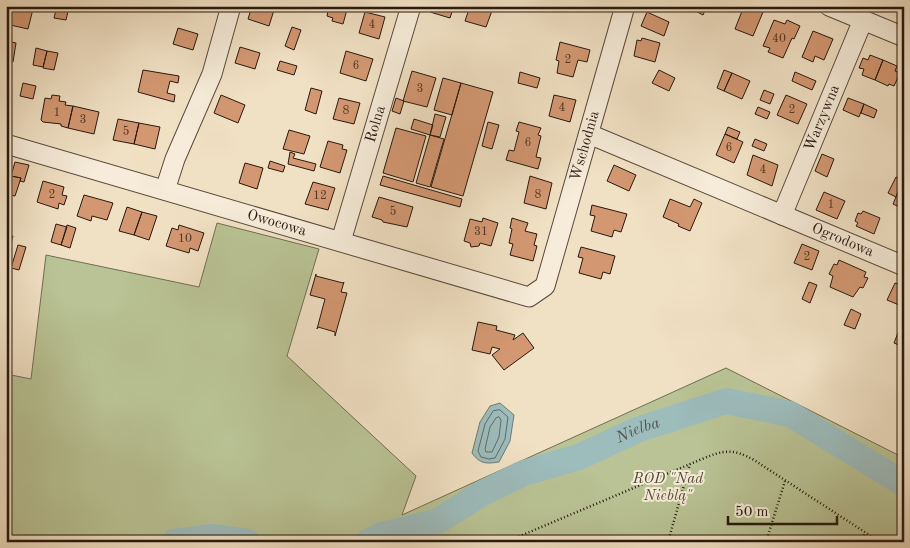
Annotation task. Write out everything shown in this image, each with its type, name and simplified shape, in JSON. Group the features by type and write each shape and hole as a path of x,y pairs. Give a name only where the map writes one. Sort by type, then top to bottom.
{"street":[{"path":"166,190 175,159 212,74 231,6"},
{"name":"Rolna","path":"341,241 410,6"},
{"name":"Wschodnia","path":"545,286 625,6"},
{"path":"829,6 857,14 904,37"},
{"name":"Warzywna","path":"782,215 857,14"},
{"name":"Ogrodowa","path":"589,134 904,266"},
{"name":"Owocowa","path":"6,144 528,297 545,286"}],"path":[{"path":"506,542 722,451 733,451 754,460 880,542"},
{"path":"668,542 690,464"},
{"path":"766,542 786,480"},
{"path":"862,542 865,532"},
{"path":"521,536 524,542"}],"green space":[{"name":"ROD \"Nad Nieblą\"","path":"217,223 319,249 287,356 416,476 402,515 726,368 904,458 904,542 6,542 6,374 31,379 46,255 199,287"}],"water":[{"path":"500,403 514,415 510,441 499,462 484,462 472,453 480,422 490,406"}],"building":[{"path":"7,6 21,6 33,9 28,29 6,24"},
{"path":"57,6 69,7 66,20 54,18"},
{"path":"252,6 263,6 274,10 269,26 248,19"},
{"path":"329,6 348,6 343,24 332,21 333,18 327,16"},
{"path":"432,6 454,6 450,18 430,12"},
{"path":"470,6 493,8 486,27 465,21"},
{"path":"686,6 707,6 703,15"},
{"path":"744,6 763,12 753,36 735,29"},
{"path":"365,12 385,17 379,39 359,33"},
{"path":"647,12 669,22 664,36 641,26"},
{"path":"774,20 785,24 787,20 800,26 783,58 768,52 770,48 763,46"},
{"path":"292,27 301,30 294,50 285,46"},
{"path":"178,28 198,34 193,50 173,44"},
{"path":"813,31 833,39 824,60 815,56 813,62 802,57"},
{"path":"642,38 660,43 655,62 634,56 637,40 641,41"},
{"path":"6,41 16,43 13,62 6,60"},
{"path":"560,42 590,50 587,62 578,60 573,77 557,73 559,61 556,60"},
{"path":"240,47 260,53 255,69 235,63"},
{"path":"36,48 47,51 43,67 33,65"},
{"path":"47,51 58,53 54,70 43,68"},
{"path":"346,51 373,59 366,81 340,73"},
{"path":"870,55 883,60 875,80 862,75 864,69 859,68 863,58 868,60"},
{"path":"883,60 897,66 895,71 900,73 894,86 889,84 888,86 875,80"},
{"path":"280,61 297,66 294,75 277,70"},
{"path":"143,70 179,76 178,83 170,81 167,93 175,95 174,102 138,92"},
{"path":"659,70 675,78 669,91 652,83"},
{"path":"724,70 732,73 724,91 717,88"},
{"path":"412,71 436,78 427,107 403,101"},
{"path":"520,72 540,78 537,88 518,83"},
{"path":"795,72 816,81 812,90 792,81"},
{"path":"732,73 750,81 742,99 724,91"},
{"path":"443,78 461,83 452,115 434,110"},
{"path":"23,83 36,86 33,99 20,96"},
{"path":"461,83 493,92 463,196 431,187"},
{"path":"311,88 322,91 316,114 305,110"},
{"path":"764,90 774,94 770,104 760,100"},
{"path":"52,95 60,96 59,101 66,102 65,105 73,106 68,128 61,126 61,124 43,122 41,120 45,98 51,99"},
{"path":"221,95 245,105 238,123 214,113"},
{"path":"554,95 576,100 570,122 549,116"},
{"path":"786,95 807,104 798,124 777,115"},
{"path":"339,98 360,103 354,124 333,119"},
{"path":"396,98 404,101 400,114 392,111"},
{"path":"848,98 864,104 859,117 843,110"},
{"path":"864,104 877,110 874,118 861,113"},
{"path":"73,106 99,112 94,134 68,128"},
{"path":"758,107 770,112 767,119 755,114"},
{"path":"435,114 446,117 440,137 430,135"},
{"path":"118,119 139,123 134,144 113,140"},
{"path":"414,119 433,125 430,135 411,129"},
{"path":"488,122 499,125 492,149 482,146"},
{"path":"519,122 541,128 538,135 541,136 536,157 541,158 538,169 506,160 509,150 514,151 519,132 516,131"},
{"path":"139,123 160,127 155,149 134,144"},
{"path":"728,127 740,132 737,139 725,134"},
{"path":"396,128 426,136 413,182 383,173"},
{"path":"289,130 310,136 304,154 283,149"},
{"path":"725,134 743,142 734,163 716,155"},
{"path":"430,135 444,139 430,187 416,183"},
{"path":"755,139 767,144 764,151 752,146"},
{"path":"328,141 343,145 342,149 347,150 340,173 320,167"},
{"path":"290,152 295,154 293,158 316,164 314,171 288,164"},
{"path":"822,154 834,159 827,177 815,171"},
{"path":"753,155 778,165 772,186 747,175"},
{"path":"270,161 285,166 283,172 268,168"},
{"path":"15,162 29,165 24,182 20,181 21,178 11,176"},
{"path":"245,163 263,168 257,189 239,183"},
{"path":"614,165 636,175 629,191 607,181"},
{"path":"11,176 21,178 15,196 6,194"},
{"path":"383,176 462,199 460,207 380,185"},
{"path":"530,176 552,183 546,209 524,203"},
{"path":"896,177 903,180 896,197 888,193"},
{"path":"904,180 904,209 893,204"},
{"path":"43,181 64,187 62,195 67,196 64,205 59,203 58,209 37,202"},
{"path":"313,182 335,188 328,210 305,204"},
{"path":"824,192 845,201 837,219 816,210"},
{"path":"84,195 113,203 107,220 92,216 91,221 77,216"},
{"path":"379,197 413,207 407,227 383,222 372,217"},
{"path":"670,199 690,207 694,199 702,203 690,231 663,217"},
{"path":"592,205 627,214 621,232 614,230 612,237 591,231 595,216 590,215"},
{"path":"127,207 142,212 134,235 119,231"},
{"path":"863,211 880,218 874,234 856,226 858,223 855,221 858,213 861,214"},
{"path":"142,212 157,216 149,240 134,235"},
{"path":"483,218 498,223 491,246 480,243 479,246 471,247 470,243 464,241 470,219 482,222"},
{"path":"512,218 528,223 525,231 537,234 534,245 537,246 533,261 510,255 513,244 509,243"},
{"path":"56,224 67,227 61,245 51,242"},
{"path":"67,225 76,228 70,248 61,245"},
{"path":"179,225 204,233 198,251 190,248 189,253 166,246 172,228 178,230"},
{"path":"6,235 13,236 10,248 6,247"},
{"path":"802,244 819,251 812,270 794,263"},
{"path":"18,245 26,247 19,270 11,268"},
{"path":"581,247 615,256 610,274 603,272 601,279 579,273 583,258 578,257"},
{"path":"839,260 866,272 864,277 868,278 863,288 860,287 853,297 830,287 833,276 829,274 834,264 837,265"},
{"path":"316,274 316,276 344,282 341,292 347,293 335,336 335,332 318,327 317,329 325,299 310,295"},
{"path":"900,281 904,282 904,307 887,300 895,283 898,284"},
{"path":"809,282 817,285 810,303 802,299"},
{"path":"851,309 861,314 855,329 844,325"},
{"path":"478,322 497,326 496,330 515,335 513,340 523,333 534,348 504,370 492,355 500,349 492,347 490,354 472,350"},
{"path":"901,325 904,326 904,347 894,343"}],"waterway":[{"name":"Nielba","path":"368,542 382,535 438,521 481,494 524,473 579,457 637,430 726,401 790,414 904,484"},
{"name":"Nielba","path":"174,542 212,537 248,542"}]}
